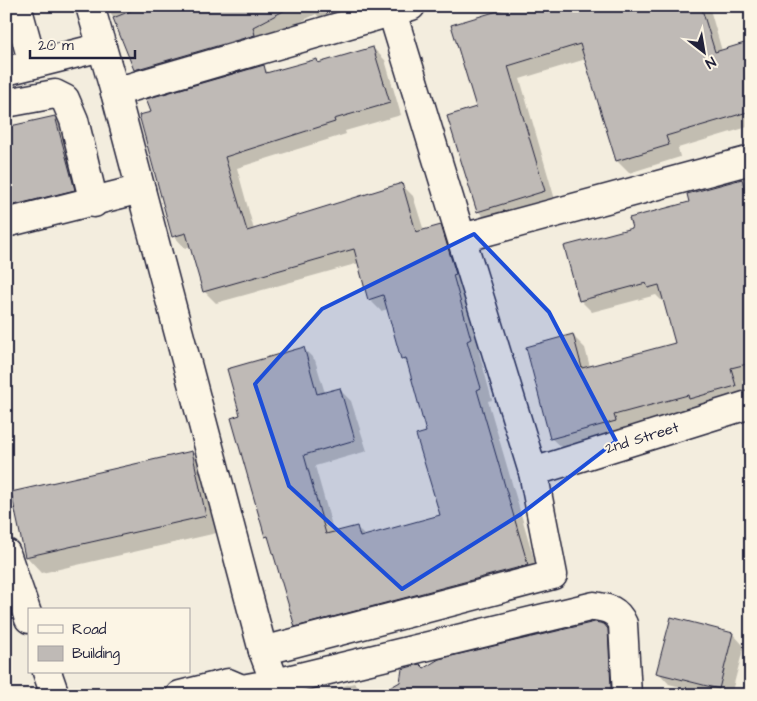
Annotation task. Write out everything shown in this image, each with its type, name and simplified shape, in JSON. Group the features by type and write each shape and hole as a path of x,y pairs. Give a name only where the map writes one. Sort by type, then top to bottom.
{"street":[{"path":"17,6 33,64"},
{"path":"90,6 115,92 263,651 275,683"},
{"path":"115,92 401,9 462,238 533,472 553,574 263,651"},
{"path":"6,71 102,48"},
{"path":"6,103 55,94 65,99 74,120 94,202"},
{"path":"462,238 751,160"},
{"path":"6,223 141,189"},
{"name":"2nd Street","path":"533,472 751,404"},
{"path":"6,552 28,616"},
{"path":"180,695 228,683 243,692 594,606 609,608 619,614 623,624 627,695"},
{"path":"48,674 54,695"}],"highlighted area":[{"path":"474,234 549,312 616,441 521,514 402,589 289,486 255,384 322,309"}],"building":[{"path":"143,6 293,6 253,27 255,35 134,70 113,18"},
{"path":"514,6 701,6 715,52 751,41 751,111 666,136 669,145 616,161 580,44 508,66 545,191 477,212 447,116 476,107 451,25"},
{"path":"373,47 390,103 334,119 335,122 225,157 247,231 402,183 416,232 441,225 456,274 453,275 471,339 467,341 481,388 477,390 528,565 295,627 268,536 265,537 231,418 240,415 227,369 304,347 317,394 340,388 355,440 304,455 326,534 357,526 360,537 440,515 416,435 426,432 406,358 401,359 383,295 368,300 354,249 203,292 186,233 172,237 139,115 151,112 146,99 264,65 266,73 317,59 318,63"},
{"path":"55,116 75,190 6,207 6,127"},
{"path":"742,179 751,210 751,363 731,368 736,386 689,399 688,395 614,415 616,421 550,439 526,347 573,334 582,368 675,343 659,285 648,288 646,283 579,301 564,246 632,228 629,218 689,202 687,194"},
{"path":"192,451 206,516 25,557 11,492"},
{"path":"671,617 733,633 719,689 656,673"},
{"path":"595,622 604,624 608,629 611,688 602,695 377,695 400,682 402,669 420,664 424,668 439,659"}]}
